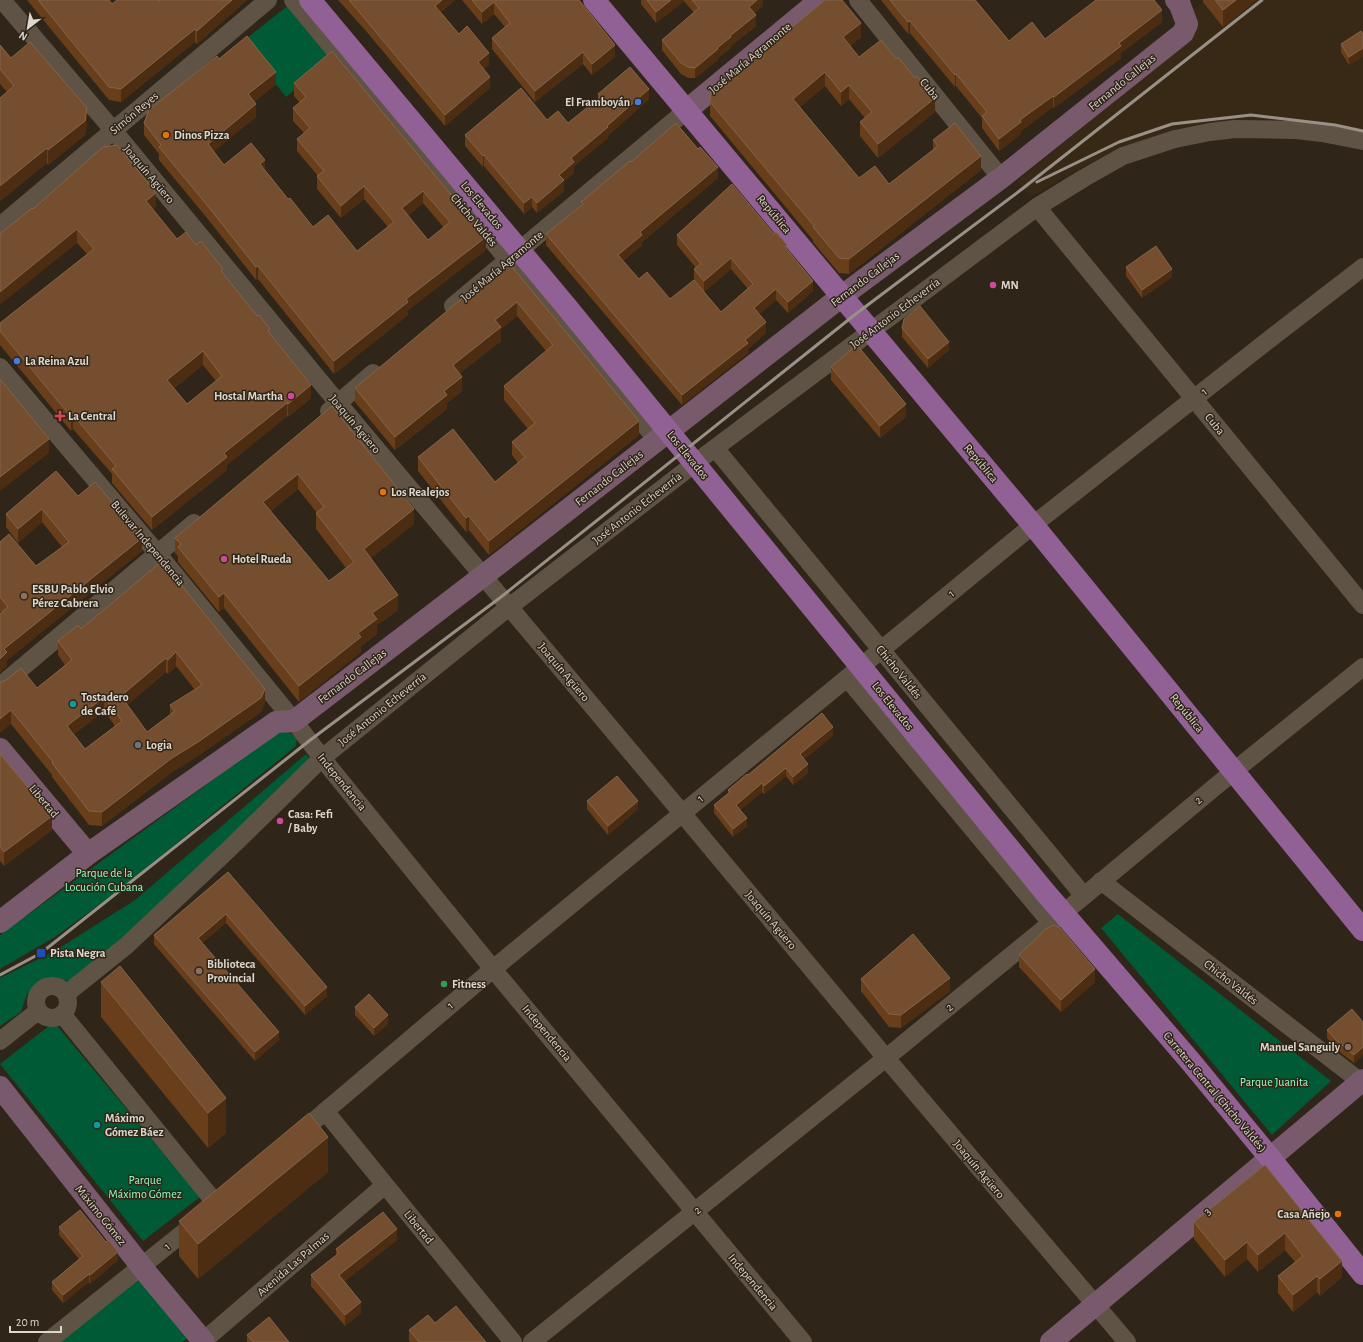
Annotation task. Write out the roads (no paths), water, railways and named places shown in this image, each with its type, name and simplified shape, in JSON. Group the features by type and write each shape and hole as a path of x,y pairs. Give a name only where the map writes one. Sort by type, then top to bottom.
{"main road":[{"name":"Los Elevados","path":"310,0 576,318 1044,891 1057,918"},
{"name":"República","path":"594,0 1033,525 1363,930"},
{"name":"Carretera Central (Chicho Valdés)","path":"1057,918 1192,1062 1363,1274"}],"street":[{"name":"Joaquín Agüero","path":"2,0 113,130 338,403 886,1058 1127,1342"},
{"name":"Simón Reyes","path":"0,226 268,0"},
{"name":"Chicho Valdés","path":"293,0 657,440"},
{"name":"José María Agramonte","path":"441,316 820,0"},
{"name":"Cuba","path":"858,0 1002,178"},
{"name":"Fernando Callejas","path":"294,721 483,576 842,296 1002,178 1183,33 1187,24 1181,2"},
{"name":"José Antonio Echeverría","path":"66,994 126,946 228,850 322,758 509,607 715,448 1037,206 1124,156 1175,139 1235,128 1296,130 1322,133 1363,141"},
{"name":"Cuba","path":"1037,206 1363,605"},
{"name":"1","path":"284,1146 682,813 1033,525 1363,267"},
{"path":"314,423 386,362"},
{"name":"Bulevar Independencia","path":"0,367 158,554 294,721"},
{"name":"Chicho Valdés","path":"715,448 1084,896"},
{"path":"0,686 206,514"},
{"name":"2","path":"532,1342 886,1058 1234,771 1363,668"},
{"path":"847,678 1057,918"},
{"path":"0,922 88,854 276,722 294,721"},
{"name":"Independencia","path":"294,721 322,758 494,969 803,1342"},
{"name":"Libertad","path":"0,749 88,854"},
{"name":"Chicho Valdés","path":"1101,881 1362,1081"},
{"path":"50,985 56,986 62,989 66,994 68,1005 58,1017 47,1018 38,1011 35,1002 43,987 50,985"},
{"path":"0,1042 38,1011"},
{"name":"1","path":"47,1342 222,1200 62,1014"},
{"name":"3","path":"1051,1342 1362,1081"},
{"name":"Máximo Gómez","path":"0,1087 203,1342"},
{"name":"Libertad","path":"325,1111 513,1342"},
{"name":"Avenida Las Palmas","path":"203,1342 385,1186"}],"railway":[{"path":"0,975 41,953 309,741 501,597 857,313 1022,189 1262,0"},
{"path":"1037,182 1119,142 1172,124 1251,115 1335,125 1363,131"}],"place":[{"name":"El Framboyán","path":"638,102"},
{"name":"Dinos Pizza","path":"166,135"},
{"name":"MN","path":"993,285"},
{"name":"La Reina Azul","path":"17,361"},
{"name":"Hostal Martha","path":"291,396"},
{"name":"La Central","path":"60,416"},
{"name":"Los Realejos","path":"383,492"},
{"name":"Hotel Rueda","path":"224,559"},
{"name":"ESBU Pablo Elvio Pérez Cabrera","path":"24,596"},
{"name":"Tostadero de Café","path":"73,704"},
{"name":"Logia","path":"138,745"},
{"name":"Casa: Fefi / Baby","path":"280,821"},
{"name":"Pista Negra","path":"41,953"},
{"name":"Biblioteca Provincial","path":"199,971"},
{"name":"Fitness","path":"444,984"},
{"name":"Manuel Sanguily","path":"1348,1047"},
{"name":"Máximo Gómez Báez","path":"97,1125"},
{"name":"Casa Añejo","path":"1338,1214"}],"park label":[{"name":"Parque de la Locución Cubana","path":"104,880"},
{"name":"Parque Juanita","path":"1274,1082"},
{"name":"Parque Máximo Gómez","path":"145,1187"}]}
